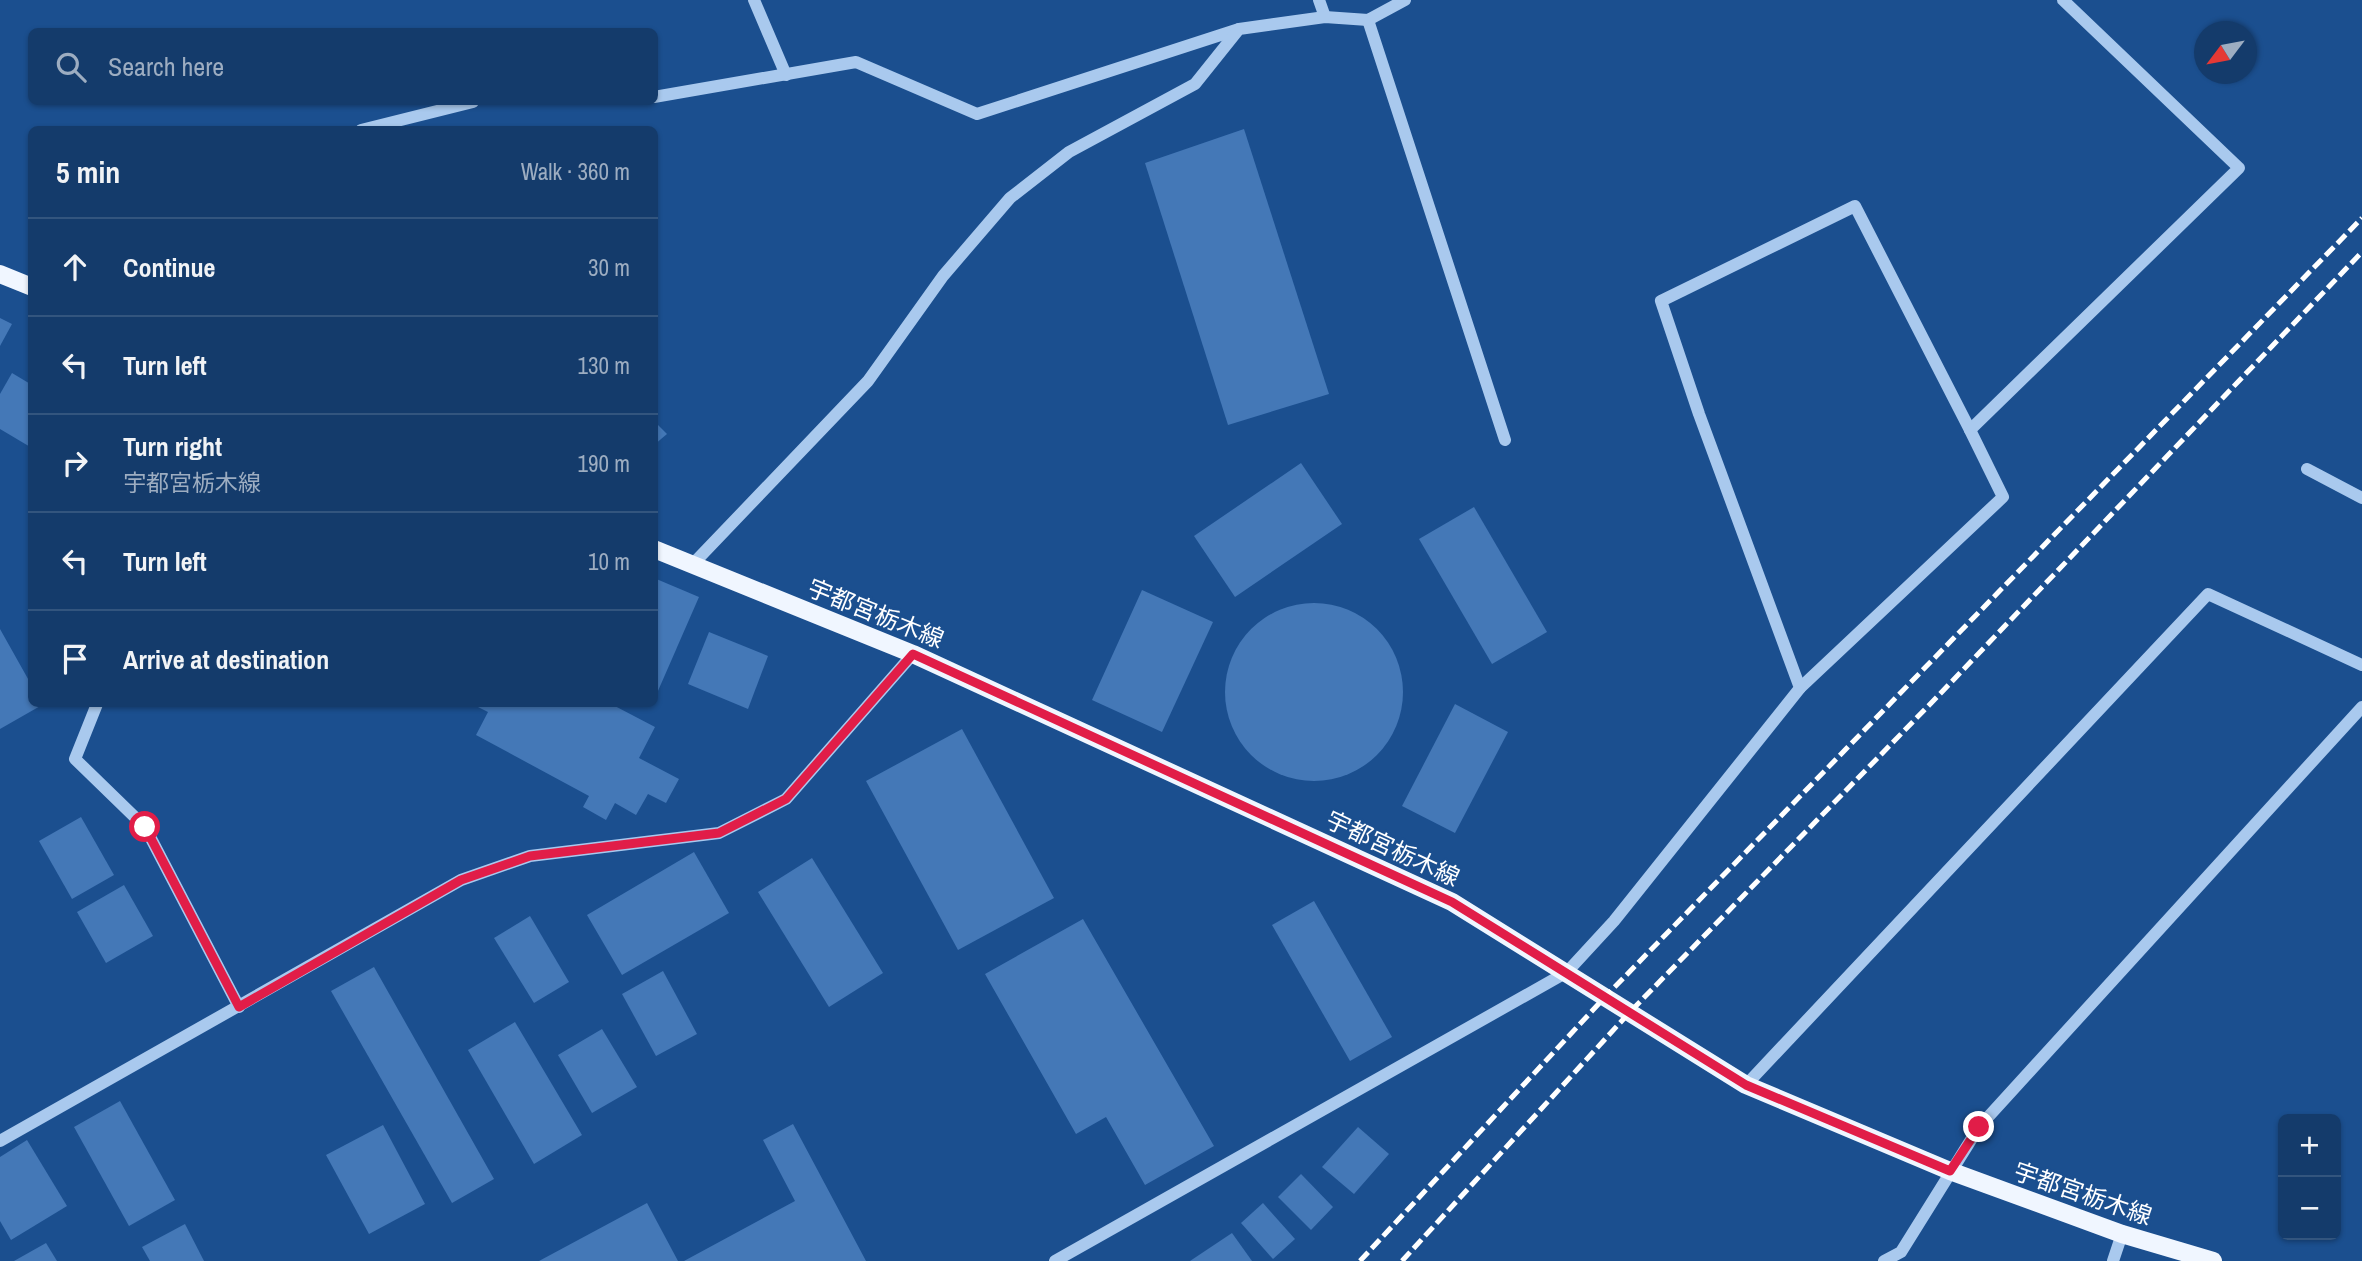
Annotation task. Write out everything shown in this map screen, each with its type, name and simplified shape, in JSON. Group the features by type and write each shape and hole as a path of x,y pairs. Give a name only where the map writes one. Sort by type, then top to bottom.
{"main road":[{"path":"0,274 28,285"},
{"name":"宇都宮栃木線","path":"658,552 913,654 1452,902 1746,1085 1950,1171 2122,1234 2213,1261"}],"street":[{"path":"754,0 786,75"},
{"path":"1319,0 1325,17"},
{"path":"658,96 856,62 977,114 1239,29 1325,17 1368,20 1405,0"},
{"path":"1970,430 2239,167 2063,0"},
{"path":"1368,20 1505,440"},
{"path":"692,565 869,381 943,276 1010,198 1069,152 1195,84 1239,29"},
{"path":"377,126 461,105"},
{"path":"1055,1261 1567,972 1615,922 1800,688 2003,498 1855,206 1661,301 1699,414 1800,688"},
{"path":"2307,469 2362,498"},
{"path":"1746,1085 2208,594 2362,665"},
{"path":"0,1141 461,880 530,856 719,833 786,799 913,654"},
{"path":"96,707 75,759 145,827 239,1007"},
{"path":"1884,1261 1901,1252 1979,1127 2362,707"},
{"path":"2113,1261 2122,1234"}],"building":[{"path":"1244,129 1329,394 1228,425 1145,163"},
{"path":"0,318 12,324 0,346"},
{"path":"12,373 28,383 28,446 0,429 0,394"},
{"path":"658,425 667,434 658,442"},
{"path":"1301,463 1342,524 1235,597 1194,536"},
{"path":"1474,507 1547,632 1492,664 1419,539"},
{"path":"658,580 699,597 658,691"},
{"path":"1142,590 1213,622 1162,732 1092,700"},
{"path":"1314,603 1348,609 1377,629 1397,658 1403,692 1397,726 1377,755 1348,775 1314,781 1280,775 1251,755 1231,726 1225,692 1231,658 1251,629 1280,609"},
{"path":"0,629 28,679 28,707 38,707 0,729"},
{"path":"709,632 768,656 748,709 688,684"},
{"path":"1455,704 1508,732 1455,833 1402,806"},
{"path":"478,707 617,707 655,727 639,758 679,779 666,803 648,794 636,815 615,803 606,820 583,807 589,796 476,735 488,712"},
{"path":"962,729 1054,898 958,950 866,781"},
{"path":"81,817 114,875 72,899 39,841"},
{"path":"694,852 729,913 622,975 587,915"},
{"path":"812,858 883,973 829,1007 758,892"},
{"path":"124,885 153,936 106,963 77,912"},
{"path":"1314,901 1392,1037 1350,1061 1272,925"},
{"path":"530,916 569,982 534,1003 494,938"},
{"path":"1083,919 1214,1146 1145,1185 1106,1117 1076,1134 985,974"},
{"path":"374,967 494,1179 452,1203 331,991"},
{"path":"663,971 697,1034 656,1056 622,994"},
{"path":"515,1022 582,1135 534,1164 468,1050"},
{"path":"602,1029 637,1087 592,1113 558,1055"},
{"path":"120,1101 175,1200 129,1226 74,1127"},
{"path":"793,1124 866,1261 684,1261 795,1201 763,1140"},
{"path":"383,1125 425,1204 369,1234 326,1155"},
{"path":"1358,1127 1389,1154 1354,1194 1322,1167"},
{"path":"27,1140 67,1206 11,1240 0,1221 0,1157"},
{"path":"1301,1174 1333,1207 1311,1230 1278,1197"},
{"path":"647,1203 678,1261 539,1261"},
{"path":"1263,1203 1295,1239 1273,1259 1241,1223"},
{"path":"185,1224 204,1261 150,1261 142,1247"},
{"path":"1232,1233 1252,1261 1190,1261"},
{"path":"46,1243 57,1261 14,1261"}],"railway":[{"path":"1360,1261 1605,997 2362,218"},
{"path":"1402,1261 1629,1013 1938,696 2362,252"}],"route":[{"path":"145,827 239,1007 461,880 530,856 719,833 786,799 913,654 1452,902 1746,1085 1950,1171 1979,1127"}]}
